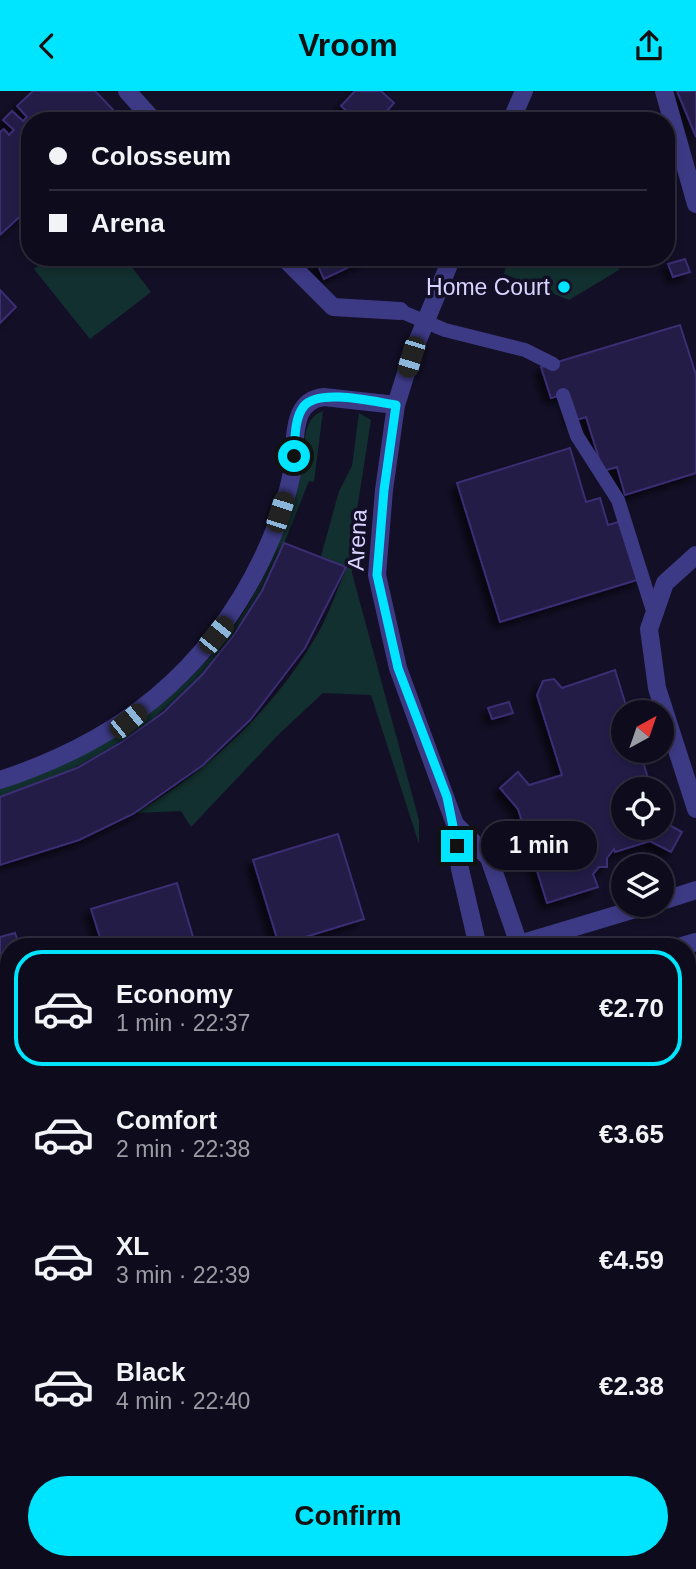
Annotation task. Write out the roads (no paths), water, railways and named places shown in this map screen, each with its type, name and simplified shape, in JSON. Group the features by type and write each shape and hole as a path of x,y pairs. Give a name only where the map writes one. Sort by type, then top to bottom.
{"street":[{"path":"127,91 146,112"},
{"path":"515,112 524,91"},
{"path":"664,91 670,112"},
{"path":"675,130 696,204"},
{"path":"292,266 333,307 400,311"},
{"name":"Arena","path":"448,266 396,405 384,490 377,575 398,668 454,824 460,869 476,938"},
{"path":"0,780 38,768 128,721 192,664 228,620 263,556 292,474 299,416 304,406 314,398 351,398 396,405"},
{"path":"696,555 665,583 649,629 657,688 696,809"},
{"name":"Arena","path":"454,824 489,858 514,938"},
{"path":"674,897 696,891"},
{"path":"542,938 611,917"}],"lane":[{"path":"400,311 425,322 525,350 552,364"},
{"path":"563,395 577,436 618,500 654,614"}],"place":[{"name":"Home Court","path":"564,287"}]}
